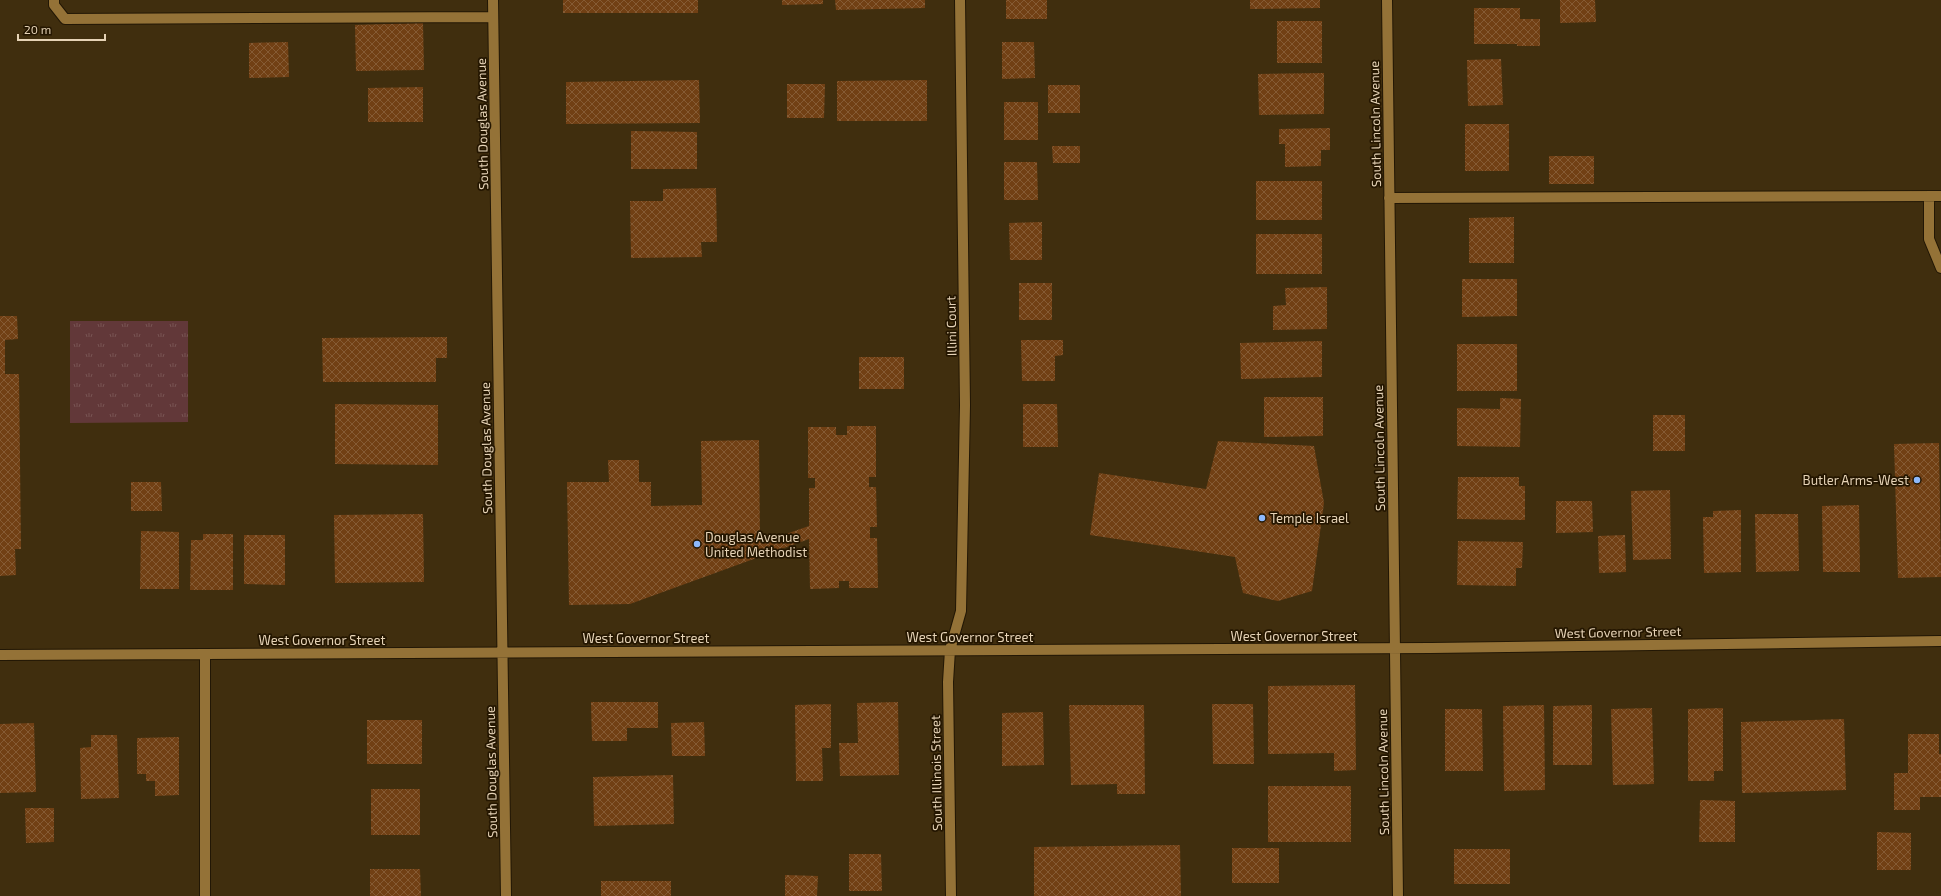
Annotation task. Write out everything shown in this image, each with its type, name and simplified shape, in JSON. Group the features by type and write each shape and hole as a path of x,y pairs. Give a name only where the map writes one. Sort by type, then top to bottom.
{"street":[{"path":"54,0 54,5 65,19 493,17"},
{"name":"South Douglas Avenue","path":"493,0 506,896"},
{"name":"Illini Court","path":"950,650 961,611 965,413 960,0"},
{"name":"South Lincoln Avenue","path":"1387,0 1398,896"},
{"path":"1929,196 1929,239 1941,268"},
{"path":"1389,198 1941,196"},
{"name":"West Governor Street","path":"0,655 1394,648 1941,641"},
{"name":"South Illinois Street","path":"950,650 948,689 951,896"},
{"path":"205,654 205,896"}],"green space":[{"path":"70,321 188,321 188,422 70,423"}],"building":[{"path":"563,0 698,0 698,13 563,13"},
{"path":"782,0 823,0 823,4 782,5"},
{"path":"835,0 925,0 925,8 836,10"},
{"path":"1006,0 1047,0 1047,19 1006,19"},
{"path":"1250,0 1320,0 1320,8 1250,9"},
{"path":"1560,0 1595,0 1596,22 1560,23"},
{"path":"1474,8 1520,8 1520,19 1540,19 1540,46 1517,46 1517,44 1474,44"},
{"path":"1277,21 1322,21 1322,63 1277,63"},
{"path":"423,23 424,70 356,71 355,25"},
{"path":"288,42 289,77 249,78 249,43"},
{"path":"1002,42 1034,42 1035,78 1002,79"},
{"path":"1501,59 1503,105 1468,106 1467,60"},
{"path":"1324,73 1324,114 1259,115 1258,74"},
{"path":"699,80 700,123 566,124 566,82"},
{"path":"927,80 927,121 837,121 837,81"},
{"path":"787,84 825,84 824,118 787,118"},
{"path":"1048,85 1080,85 1080,113 1048,113"},
{"path":"423,87 423,122 368,122 368,88"},
{"path":"1004,102 1038,102 1038,140 1004,140"},
{"path":"1465,124 1509,124 1509,171 1465,171"},
{"path":"1330,128 1330,150 1321,150 1321,166 1285,167 1285,144 1279,144 1279,129"},
{"path":"631,131 697,132 697,169 631,169"},
{"path":"1052,146 1080,146 1080,163 1053,163"},
{"path":"1549,156 1594,156 1594,184 1549,184"},
{"path":"1004,162 1037,162 1038,200 1004,200"},
{"path":"1256,181 1322,181 1322,220 1256,220"},
{"path":"716,188 717,242 701,242 702,257 631,258 630,201 663,201 663,189"},
{"path":"1514,217 1514,263 1469,263 1469,218"},
{"path":"1042,222 1042,260 1010,260 1009,223"},
{"path":"1256,234 1322,234 1322,274 1256,274"},
{"path":"1462,279 1517,279 1517,316 1462,317"},
{"path":"1019,283 1052,283 1052,320 1019,320"},
{"path":"1327,287 1327,329 1273,330 1273,306 1286,305 1285,288"},
{"path":"0,316 17,316 18,339 5,340 5,374 19,374 21,549 15,549 16,575 0,576"},
{"path":"447,337 447,358 436,358 436,382 323,382 322,338"},
{"path":"1021,340 1063,340 1063,355 1055,356 1055,381 1022,381"},
{"path":"1322,341 1322,377 1241,379 1240,343"},
{"path":"1457,344 1517,344 1517,391 1457,391"},
{"path":"859,357 904,357 904,389 859,389"},
{"path":"1264,397 1323,397 1323,436 1264,437"},
{"path":"1500,398 1521,399 1520,447 1457,446 1457,408 1500,409"},
{"path":"335,404 438,405 438,465 335,464"},
{"path":"1023,404 1057,404 1058,447 1023,447"},
{"path":"1653,415 1685,415 1685,451 1653,451"},
{"path":"847,426 876,426 876,477 869,477 869,487 876,487 877,527 870,527 870,538 877,538 878,588 849,588 849,581 839,581 839,588 810,589 809,539 630,604 569,605 567,482 609,482 608,460 639,460 639,482 651,482 651,506 702,505 701,441 759,440 760,543 809,526 809,488 815,488 815,478 808,478 808,427 836,427 836,435 847,435"},
{"path":"1218,441 1314,446 1324,503 1312,591 1278,601 1243,593 1235,557 1090,535 1099,473 1206,489"},
{"name":"Butler Arms-West","path":"1939,443 1941,577 1898,578 1894,444"},
{"path":"1458,477 1519,477 1519,486 1525,486 1525,520 1457,519"},
{"path":"131,482 161,482 162,511 131,511"},
{"path":"1670,490 1671,559 1633,560 1631,491"},
{"path":"1556,501 1592,501 1593,532 1556,533"},
{"path":"1859,505 1860,572 1823,572 1822,506"},
{"path":"1741,510 1741,572 1704,573 1703,517 1713,517 1713,511"},
{"path":"423,514 424,582 335,583 334,515"},
{"path":"1755,514 1798,514 1799,571 1756,572"},
{"path":"141,531 179,532 179,589 140,589"},
{"path":"203,534 233,534 233,590 190,590 191,540 203,540"},
{"path":"244,535 285,535 285,585 244,584"},
{"path":"1625,535 1626,572 1599,573 1598,536"},
{"path":"1458,541 1523,542 1522,568 1516,568 1516,586 1457,585"},
{"path":"1355,685 1356,770 1334,771 1334,753 1268,754 1268,686"},
{"path":"591,702 658,702 658,728 627,728 627,741 592,741"},
{"path":"898,702 899,775 840,776 839,743 858,743 857,703"},
{"path":"831,704 831,748 822,748 823,781 796,781 795,705"},
{"path":"1212,704 1253,704 1254,764 1213,764"},
{"path":"1069,705 1144,705 1145,794 1117,794 1117,784 1071,785"},
{"path":"1544,705 1545,790 1504,791 1503,706"},
{"path":"1592,705 1592,765 1553,765 1553,706"},
{"path":"1652,708 1654,784 1613,785 1611,709"},
{"path":"1723,708 1723,771 1714,771 1714,781 1688,781 1688,709"},
{"path":"1445,709 1482,709 1483,771 1445,771"},
{"path":"1043,712 1044,765 1002,766 1002,713"},
{"path":"1844,719 1846,790 1742,793 1741,722"},
{"path":"367,720 422,720 422,764 367,764"},
{"path":"704,722 705,756 672,756 671,723"},
{"path":"34,723 36,792 0,793 0,724"},
{"path":"1908,734 1939,734 1939,754 1941,754 1941,797 1920,797 1920,810 1894,810 1894,773 1908,773"},
{"path":"91,735 117,735 119,798 81,799 80,748 91,747"},
{"path":"179,737 179,795 155,796 155,781 146,781 146,774 137,774 137,738"},
{"path":"673,775 674,824 594,826 593,777"},
{"path":"1268,786 1351,786 1351,842 1268,842"},
{"path":"371,789 420,789 420,835 371,835"},
{"path":"1700,800 1735,801 1735,842 1699,842"},
{"path":"25,808 54,808 54,842 26,843"},
{"path":"1877,832 1911,833 1911,870 1877,870"},
{"path":"1180,845 1181,896 1034,896 1034,847"},
{"path":"1232,848 1279,848 1279,883 1232,883"},
{"path":"1454,849 1510,849 1510,884 1454,884"},
{"path":"849,854 881,854 882,891 849,891"},
{"path":"370,869 420,869 421,896 370,896"},
{"path":"785,875 818,876 817,896 785,896"},
{"path":"601,881 671,881 671,896 601,896"}],"place":[{"name":"Butler Arms-West","path":"1917,480"},
{"name":"Temple Israel","path":"1262,518"},
{"name":"Douglas Avenue United Methodist","path":"697,544"}]}
